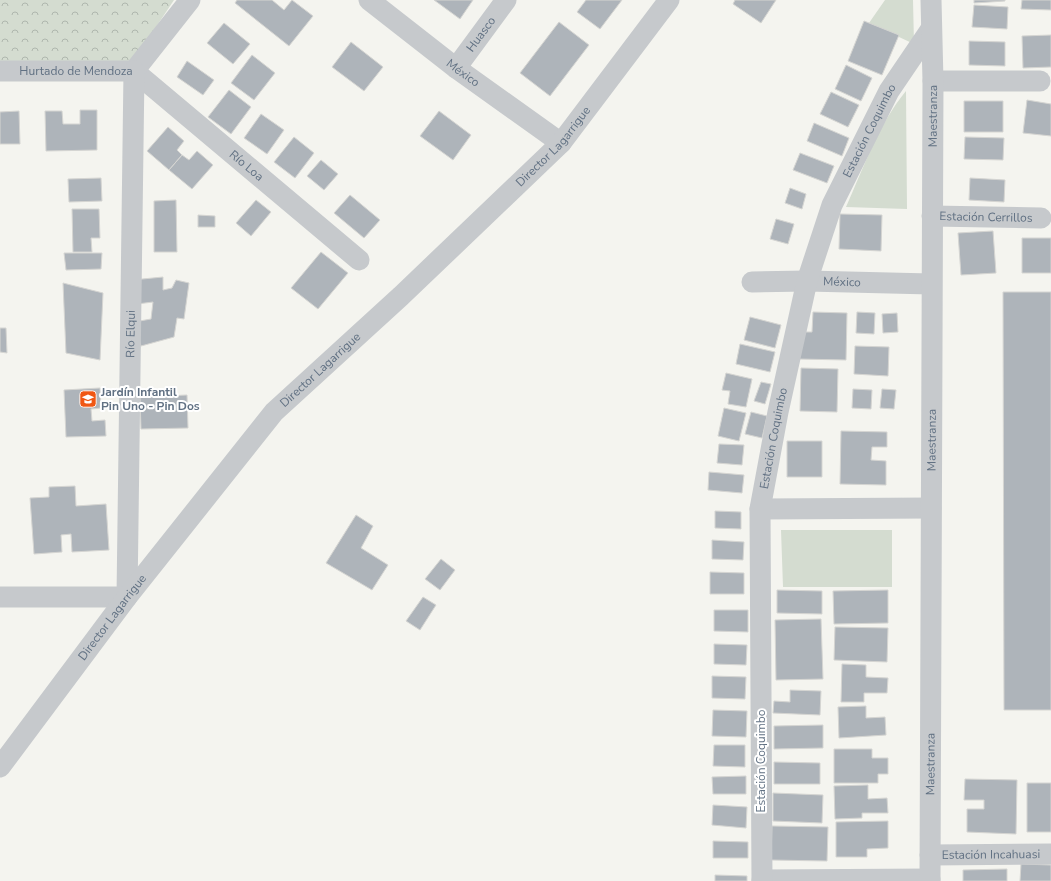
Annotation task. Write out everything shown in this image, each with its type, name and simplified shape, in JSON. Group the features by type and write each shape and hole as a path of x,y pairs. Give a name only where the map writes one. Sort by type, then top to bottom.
{"street":[{"name":"Hurtado de Mendoza","path":"0,71 134,71 190,0"},
{"name":"México","path":"369,0 456,68 561,143"},
{"name":"Huasco","path":"456,68 506,0"},
{"name":"Director Lagarrigue","path":"0,767 127,597 274,412 401,296 561,143 669,0"},
{"name":"Maestranza","path":"930,880 932,216 931,0"},
{"name":"Estación Coquimbo","path":"762,881 760,509 778,412 807,281 835,197 888,91 931,29"},
{"name":"Río Loa","path":"134,71 359,260"},
{"name":"Río Elqui","path":"127,597 134,71"},
{"path":"932,81 1040,81"},
{"name":"Estación Cerrillos","path":"932,216 1041,218"},
{"name":"México","path":"752,282 807,281 931,284"},
{"path":"760,509 931,508"},
{"path":"0,597 127,597"},
{"name":"Estación Incahuasi","path":"930,855 1051,854"},
{"path":"762,881 930,880"}],"green space":[{"path":"0,0 174,0 130,66 0,66"},
{"path":"885,0 913,0 914,44 869,23"},
{"path":"906,91 907,209 846,207 879,132 896,104"},
{"path":"781,530 892,530 892,587 783,587"}],"building":[{"path":"237,0 272,0 284,10 292,0 313,16 289,46 235,3"},
{"path":"434,0 473,0 460,19"},
{"path":"586,0 622,0 600,29 577,12"},
{"path":"735,0 776,0 761,23 733,4"},
{"path":"974,0 1005,0 1005,1 974,3"},
{"path":"1022,0 1051,0 1051,10 1021,9"},
{"path":"974,5 1008,7 1007,29 972,27"},
{"path":"864,21 899,35 882,75 848,61"},
{"path":"559,22 589,45 550,96 520,73"},
{"path":"224,23 250,44 233,64 207,43"},
{"path":"1051,35 1051,67 1023,68 1022,36"},
{"path":"969,41 1005,42 1005,66 969,65"},
{"path":"351,42 383,67 364,91 332,67"},
{"path":"252,55 275,73 254,100 231,83"},
{"path":"187,61 214,80 203,95 177,77"},
{"path":"846,65 872,78 861,101 835,89"},
{"path":"229,90 251,107 231,134 208,117"},
{"path":"831,92 859,105 848,127 820,114"},
{"path":"1027,100 1051,104 1051,136 1023,133"},
{"path":"964,101 1003,101 1003,132 964,132"},
{"path":"80,110 97,110 97,150 46,151 45,111 62,111 63,124 80,124"},
{"path":"19,111 20,144 0,144 0,112"},
{"path":"439,111 471,135 453,160 420,136"},
{"path":"261,114 284,130 267,154 244,138"},
{"path":"814,123 849,138 842,156 807,141"},
{"path":"168,127 184,141 177,150 182,155 169,170 147,151"},
{"path":"294,137 314,153 295,178 274,162"},
{"path":"965,137 1004,138 1003,160 964,159"},
{"path":"197,151 213,165 192,189 169,170 182,155 189,160"},
{"path":"800,153 834,166 827,183 793,170"},
{"path":"321,160 338,174 324,190 307,176"},
{"path":"101,178 102,201 69,202 68,179"},
{"path":"970,178 1005,180 1004,202 969,200"},
{"path":"790,188 806,194 802,209 785,203"},
{"path":"350,195 380,220 364,238 334,213"},
{"path":"176,200 177,252 154,252 154,201"},
{"path":"256,200 271,212 251,236 236,223"},
{"path":"72,209 99,209 100,238 91,238 92,252 73,252"},
{"path":"840,214 882,215 881,251 839,249"},
{"path":"198,215 215,216 215,227 198,227"},
{"path":"776,219 794,224 788,244 770,239"},
{"path":"993,231 996,273 961,275 958,233"},
{"path":"1022,238 1051,238 1051,273 1022,273"},
{"path":"321,252 348,273 318,309 291,288"},
{"path":"64,253 102,253 101,269 66,270"},
{"path":"163,277 163,290 172,288 176,280 189,283 184,319 177,318 174,337 141,346 134,322 151,319 153,302 137,304 132,280"},
{"path":"63,283 103,293 100,360 66,353"},
{"path":"1003,292 1051,292 1051,710 1004,710"},
{"path":"813,312 847,313 846,360 799,359 799,332 812,332"},
{"path":"857,312 875,313 874,334 856,333"},
{"path":"897,313 898,332 883,333 882,314"},
{"path":"750,317 781,325 775,348 744,340"},
{"path":"0,328 6,328 7,353 0,352"},
{"path":"740,344 775,352 770,372 736,364"},
{"path":"855,346 889,347 888,376 854,374"},
{"path":"801,368 838,369 837,412 800,411"},
{"path":"726,373 752,379 746,407 728,404 730,391 722,390"},
{"path":"761,382 771,384 765,404 754,401"},
{"path":"100,388 101,408 91,409 92,421 105,420 106,436 66,437 64,390"},
{"path":"853,389 872,390 871,409 852,408"},
{"path":"882,389 896,390 894,409 880,408"},
{"path":"187,395 188,428 141,429 140,397"},
{"path":"724,408 746,413 739,441 718,436"},
{"path":"751,412 767,416 762,438 745,434"},
{"path":"841,431 887,432 887,447 872,447 871,460 886,461 886,485 840,484"},
{"path":"787,441 822,441 822,477 787,477"},
{"path":"719,444 744,445 742,465 717,463"},
{"path":"709,472 744,475 742,493 708,490"},
{"path":"75,486 76,506 106,504 109,550 72,552 71,534 61,535 62,552 34,554 30,498 49,497 49,487"},
{"path":"715,511 741,512 741,529 715,528"},
{"path":"356,515 373,526 361,548 388,565 372,590 326,563"},
{"path":"712,540 744,542 743,560 712,559"},
{"path":"441,559 455,570 440,590 425,579"},
{"path":"710,572 744,573 744,594 710,594"},
{"path":"777,590 822,591 822,614 777,613"},
{"path":"888,590 888,623 834,624 833,591"},
{"path":"423,597 436,605 420,630 406,621"},
{"path":"714,610 748,610 748,632 714,631"},
{"path":"821,619 823,679 776,680 775,620"},
{"path":"835,627 888,628 887,662 834,660"},
{"path":"714,644 747,645 746,665 714,664"},
{"path":"842,664 866,665 866,677 888,678 887,693 864,693 864,702 841,702"},
{"path":"712,676 746,677 745,699 712,698"},
{"path":"790,690 821,691 820,715 773,713 774,701 790,702"},
{"path":"866,706 866,718 885,717 886,735 839,738 838,707"},
{"path":"713,710 747,711 746,737 712,736"},
{"path":"823,725 823,748 774,749 774,726"},
{"path":"714,745 745,745 745,767 713,766"},
{"path":"834,749 872,749 872,758 888,758 888,774 878,774 878,783 834,783"},
{"path":"774,762 820,763 820,784 774,784"},
{"path":"746,776 746,794 713,794 712,777"},
{"path":"965,779 1017,780 1016,834 967,832 967,809 984,809 984,800 964,800"},
{"path":"1027,783 1051,783 1051,832 1027,832"},
{"path":"868,785 868,799 887,798 888,813 862,813 862,818 835,819 834,786"},
{"path":"773,793 823,795 822,823 773,821"},
{"path":"713,805 747,807 746,828 712,825"},
{"path":"888,821 888,848 867,849 867,857 836,857 836,822"},
{"path":"772,826 828,827 827,861 771,860"},
{"path":"713,841 748,842 748,858 713,858"},
{"path":"1021,864 1051,865 1051,881 1020,881"},
{"path":"1007,869 1007,881 963,881 963,870"},
{"path":"715,875 747,876 747,881 715,881"}],"place":[{"name":"Jardín Infantil Pin Uno - Pin Dos","path":"88,399"}]}
